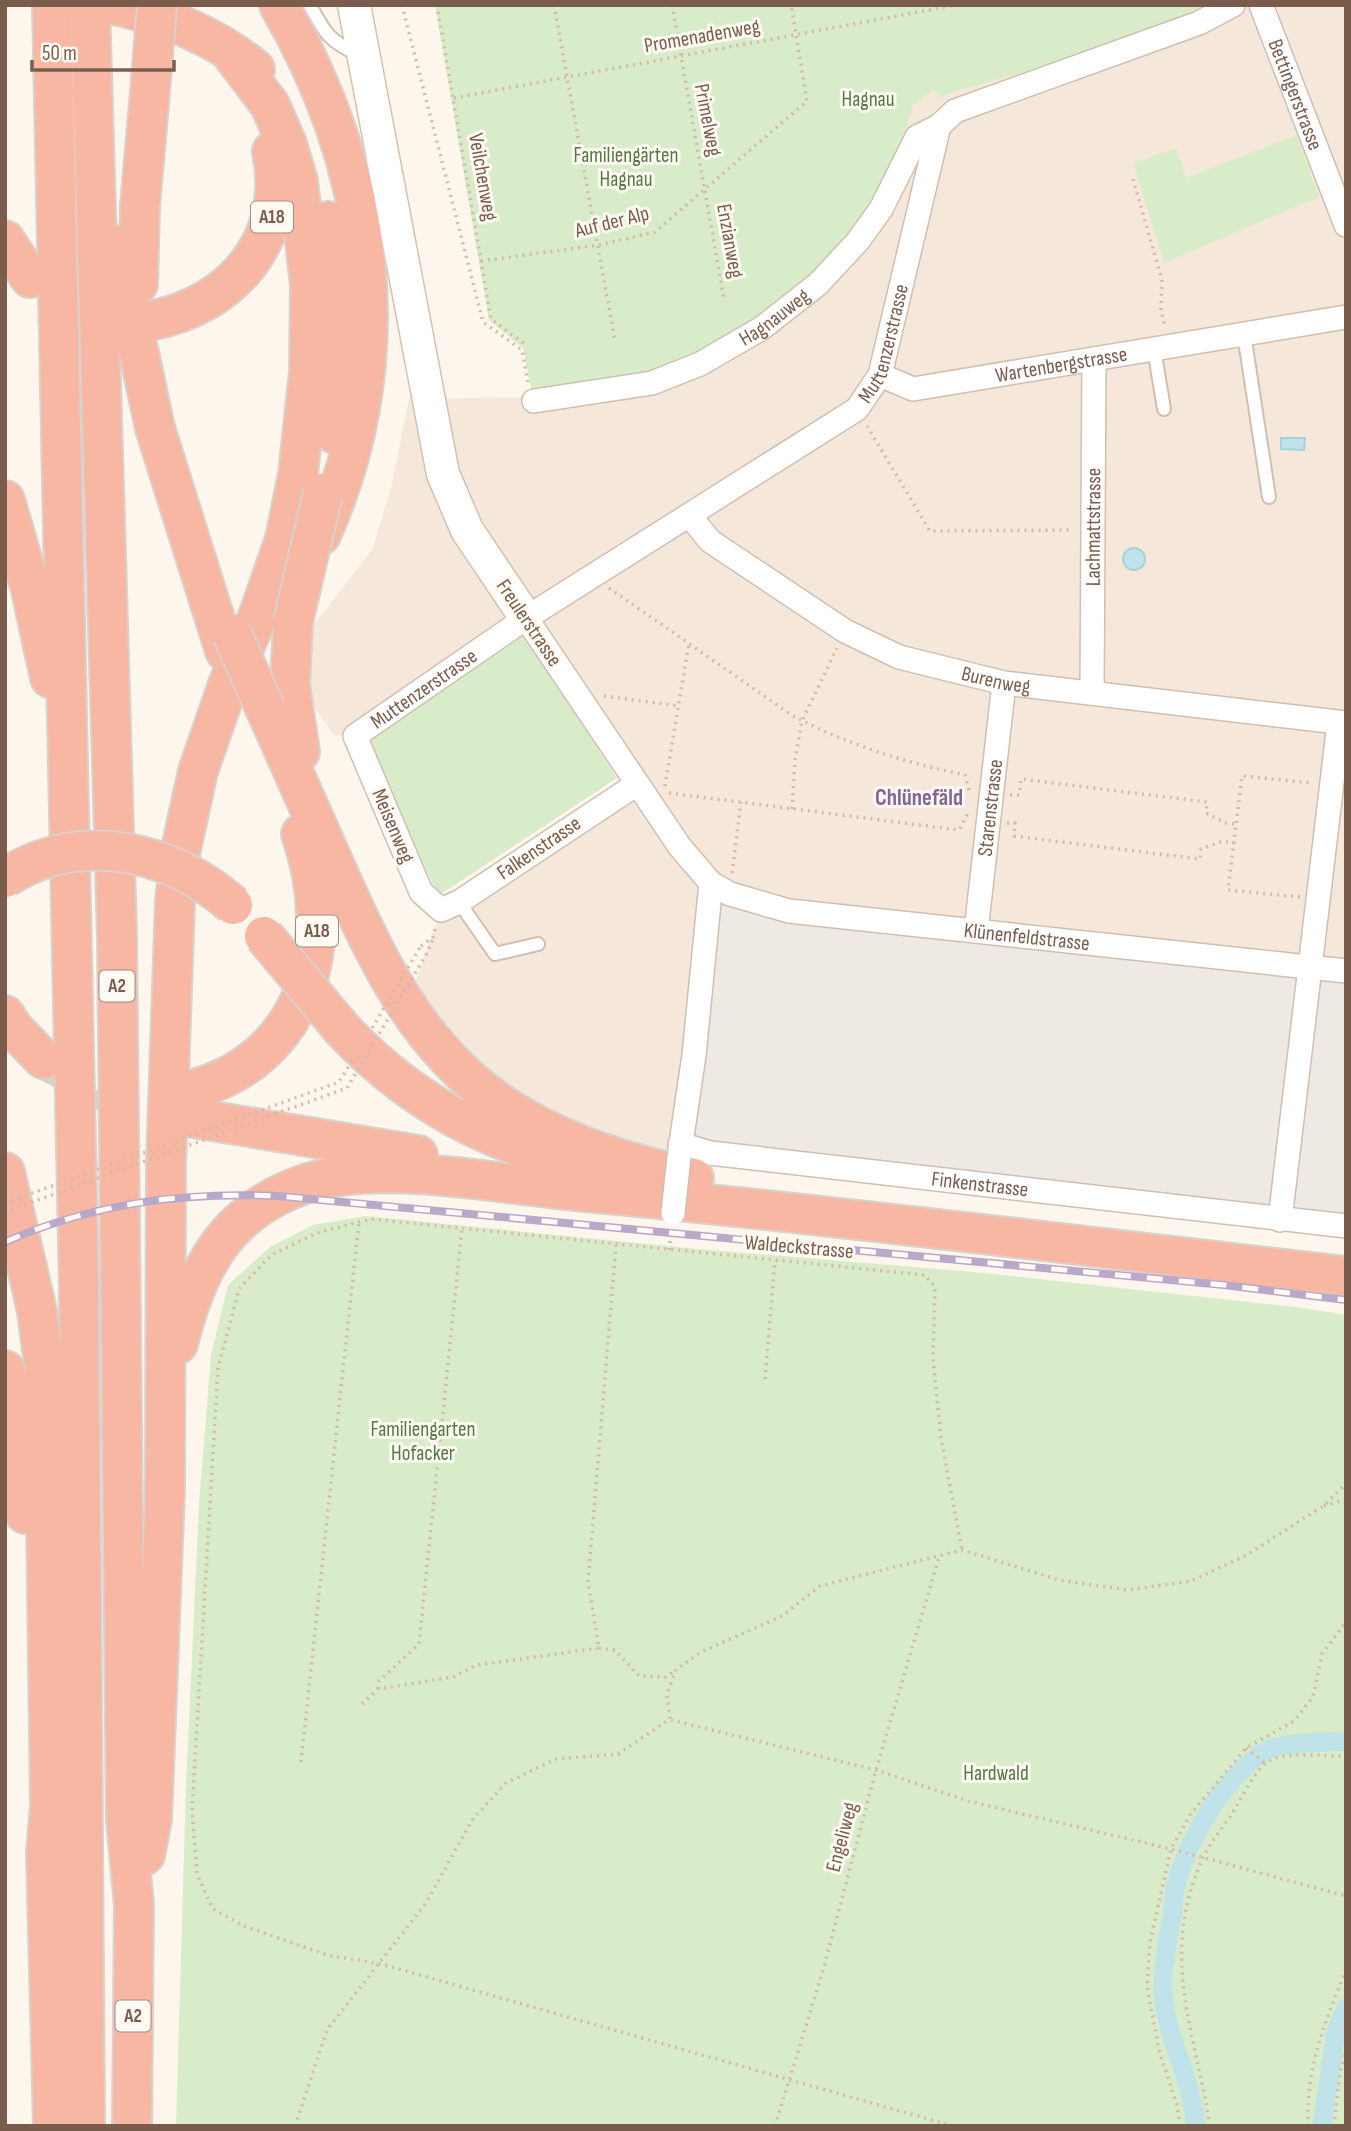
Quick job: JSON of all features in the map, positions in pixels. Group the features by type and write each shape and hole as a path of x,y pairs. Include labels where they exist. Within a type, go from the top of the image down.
{"highway":[{"name":"A2","path":"52,5 70,762 84,1563 85,2126"},
{"name":"A2","path":"90,5 117,935 126,1821 134,1905 132,2126"},
{"name":"A18","path":"115,5 179,22 203,34 233,56 268,130 276,180 269,226 255,255 222,292 193,309 149,321"},
{"path":"141,363 137,265 157,5"},
{"path":"208,743 311,556 336,502 355,437 366,368 366,267 356,193 328,103 299,39 279,5"},
{"path":"233,56 263,76 288,107 308,150 327,214 337,279 339,341 334,420 323,493 293,622 289,655 291,699 313,816"},
{"path":"134,1905 152,1819 167,1391 166,1177 176,901 186,822 208,743 229,682 268,592 285,539 298,474 309,372 310,285 298,181 288,144 270,105 233,56"},
{"path":"92,66 117,249 166,468 203,580 228,642 259,711 313,816 382,970 422,1030 464,1075 516,1113 584,1146 683,1179"},
{"path":"5,240 30,278"},
{"path":"5,500 31,590 70,762"},
{"name":"A18","path":"259,711 311,866 317,908 314,955 310,975 297,1008 268,1047 224,1079 182,1104 683,1179"},
{"path":"5,878 35,863 63,854 109,850 153,858 176,867 233,905 357,1038 376,1063 421,1098 490,1136 572,1163 1346,1276"},
{"path":"5,1015 20,1037 43,1059"},
{"path":"5,1172 37,1311 44,1365 50,1806 46,1852 53,2126"},
{"path":"167,1391 191,1297 227,1233 251,1211 309,1183 348,1175 683,1179 1346,1251"},
{"path":"5,1370 18,1447 36,1647 39,1809 46,1852"}],"street":[{"name":"Freulerstrasse","path":"354,5 446,484 467,530 637,784 680,847 720,888"},
{"path":"939,126 955,111 1199,23 1233,5"},
{"name":"Bettingerstrasse","path":"1261,5 1338,178 1346,225"},
{"name":"Hagnauweg","path":"532,393 652,383 700,363 762,328 818,284 858,241 881,209 917,137 939,126"},
{"name":"Muttenzerstrasse","path":"355,736 526,618 856,409 880,375 939,126"},
{"name":"Wartenbergstrasse","path":"880,375 913,389 1346,317"},
{"name":"Lachmattstrasse","path":"1092,693 1094,360"},
{"name":"Burenweg","path":"690,516 710,541 845,631 899,657 1004,683 1343,723"},
{"name":"Starenstrasse","path":"976,931 1004,683"},
{"path":"1280,1220 1332,785 1343,723"},
{"name":"Meisenweg","path":"355,736 421,892 450,906"},
{"name":"Falkenstrasse","path":"450,906 637,784"},
{"path":"683,1179 694,1055 720,888"},
{"name":"Klünenfeldstrasse","path":"720,888 789,911 1346,971"},
{"name":"Finkenstrasse","path":"683,1179 710,1153 1346,1226"}],"lane":[{"path":"310,5 325,33 337,45 363,57"},
{"path":"1244,334 1269,498"},
{"path":"1162,348 1164,409"},
{"path":"450,906 495,954 538,944"}],"path":[{"path":"402,5 483,322 522,349 532,393"},
{"name":"Veilchenweg","path":"437,5 491,319 526,345"},
{"path":"554,5 615,341"},
{"name":"Primelweg","path":"672,5 705,188"},
{"path":"791,5 796,36"},
{"path":"914,5 915,13"},
{"name":"Promenadenweg","path":"454,98 956,5"},
{"name":"Auf der Alp","path":"481,261 599,245 655,232 807,101 796,36"},
{"path":"1133,179 1162,280 1162,348"},
{"name":"Enzianweg","path":"705,188 724,299"},
{"path":"856,409 930,531 1093,530"},
{"path":"593,576 802,721 876,752 965,775 974,805 958,830 664,792 689,643"},
{"path":"792,809 795,760 802,721 845,631"},
{"path":"588,710 602,696 679,706"},
{"path":"1319,899 1228,890 1242,776 1332,785"},
{"path":"1010,795 1019,795 1021,779 1194,800 1207,802 1206,813 1226,823 1236,824"},
{"path":"720,888 741,802"},
{"path":"1006,822 1015,823 1014,836 1200,859 1201,849 1223,841 1234,843"},
{"path":"5,1212 347,1088 426,956 433,937"},
{"path":"5,1203 339,1082 357,1038 421,946"},
{"name":"Waldeckstrasse","path":"953,2126 380,1964 327,1955 244,1926 214,1909 197,1874 193,1854 192,1811 218,1368 236,1300 240,1289 271,1255 317,1233 370,1219 925,1275 935,1287 935,1373 941,1438 962,1550"},
{"path":"301,1762 359,1221"},
{"path":"379,1689 379,1681 419,1644 462,1228"},
{"path":"599,1648 588,1582 616,1245"},
{"path":"765,1379 775,1260"},
{"path":"362,1704 379,1689 453,1677 477,1665 599,1648 615,1650 639,1676 666,1677 701,1652 782,1616 820,1586 962,1550 1059,1580 1128,1590 1191,1581 1245,1556 1322,1507 1346,1484"},
{"path":"1322,1507 1346,1499"},
{"name":"Engeliweg","path":"775,2126 824,1966 876,1770 939,1557"},
{"path":"1180,2126 1177,2105 1159,2050 1147,1986 1152,1931 1171,1849 1190,1815 1246,1748 1294,1721 1313,1697 1322,1654 1346,1622"},
{"path":"670,1719 667,1693 676,1670"},
{"path":"295,2126 327,2031 426,1903 472,1819 506,1783 556,1759 618,1754 670,1719 876,1770 968,1801 1181,1851 1346,1896"},
{"path":"1246,1748 1265,1763"},
{"path":"1210,2126 1204,2083 1187,2026 1180,1943 1203,1859 1265,1763 1283,1756 1346,1756"},
{"path":"1308,2126 1307,2101 1313,2054 1346,1969"},
{"path":"1334,2126 1340,2072 1346,2051"}],"shaded area":[{"path":"993,5 1346,5 1346,971 679,1157 573,1124 461,1057 412,990 441,910 636,784 527,619 355,736 334,735 305,694 309,631 372,550 391,488 409,399 533,397"},
{"path":"711,883 730,894 1346,971 1346,1235 680,1144"}],"green space":[{"name":"Familiengärten Hagnau","path":"435,5 1203,5 1142,33 1079,56 950,93 942,98 934,90 912,106 892,172 842,247 798,289 736,335 660,371 533,397 523,348 489,320"},
{"path":"1297,135 1319,197 1164,263 1133,163 1176,148 1186,178"},
{"path":"525,635 617,778 438,896 367,740"},
{"name":"Hardwald","path":"365,1216 688,1248 974,1272 1296,1307 1346,1315 1346,2126 176,2126 186,1786 199,1504 211,1355 228,1285 270,1247 313,1225"}],"water":[{"path":"1281,438 1305,438 1304,450 1281,449"},
{"path":"1134,548 1142,551 1145,559 1142,567 1134,570 1126,567 1123,559 1126,551"}],"waterway":[{"path":"1196,2126 1190,2092 1169,2025 1163,1991 1164,1965 1175,1891 1183,1863 1200,1827 1221,1794 1247,1765 1262,1753 1290,1744 1346,1741"},
{"path":"1322,2126 1336,2031 1346,2008"}],"tunnel":[{"path":"47,1062 122,1101 182,1116"}],"railway":[{"path":"5,1242 72,1218 139,1203 207,1196 278,1196 1224,1285 1346,1300"}],"district":[{"name":"Chlünefäld","path":"919,798"}],"park label":[{"name":"Hagnau","path":"868,99"},
{"name":"Familiengarten Hofacker","path":"423,1441"}]}
